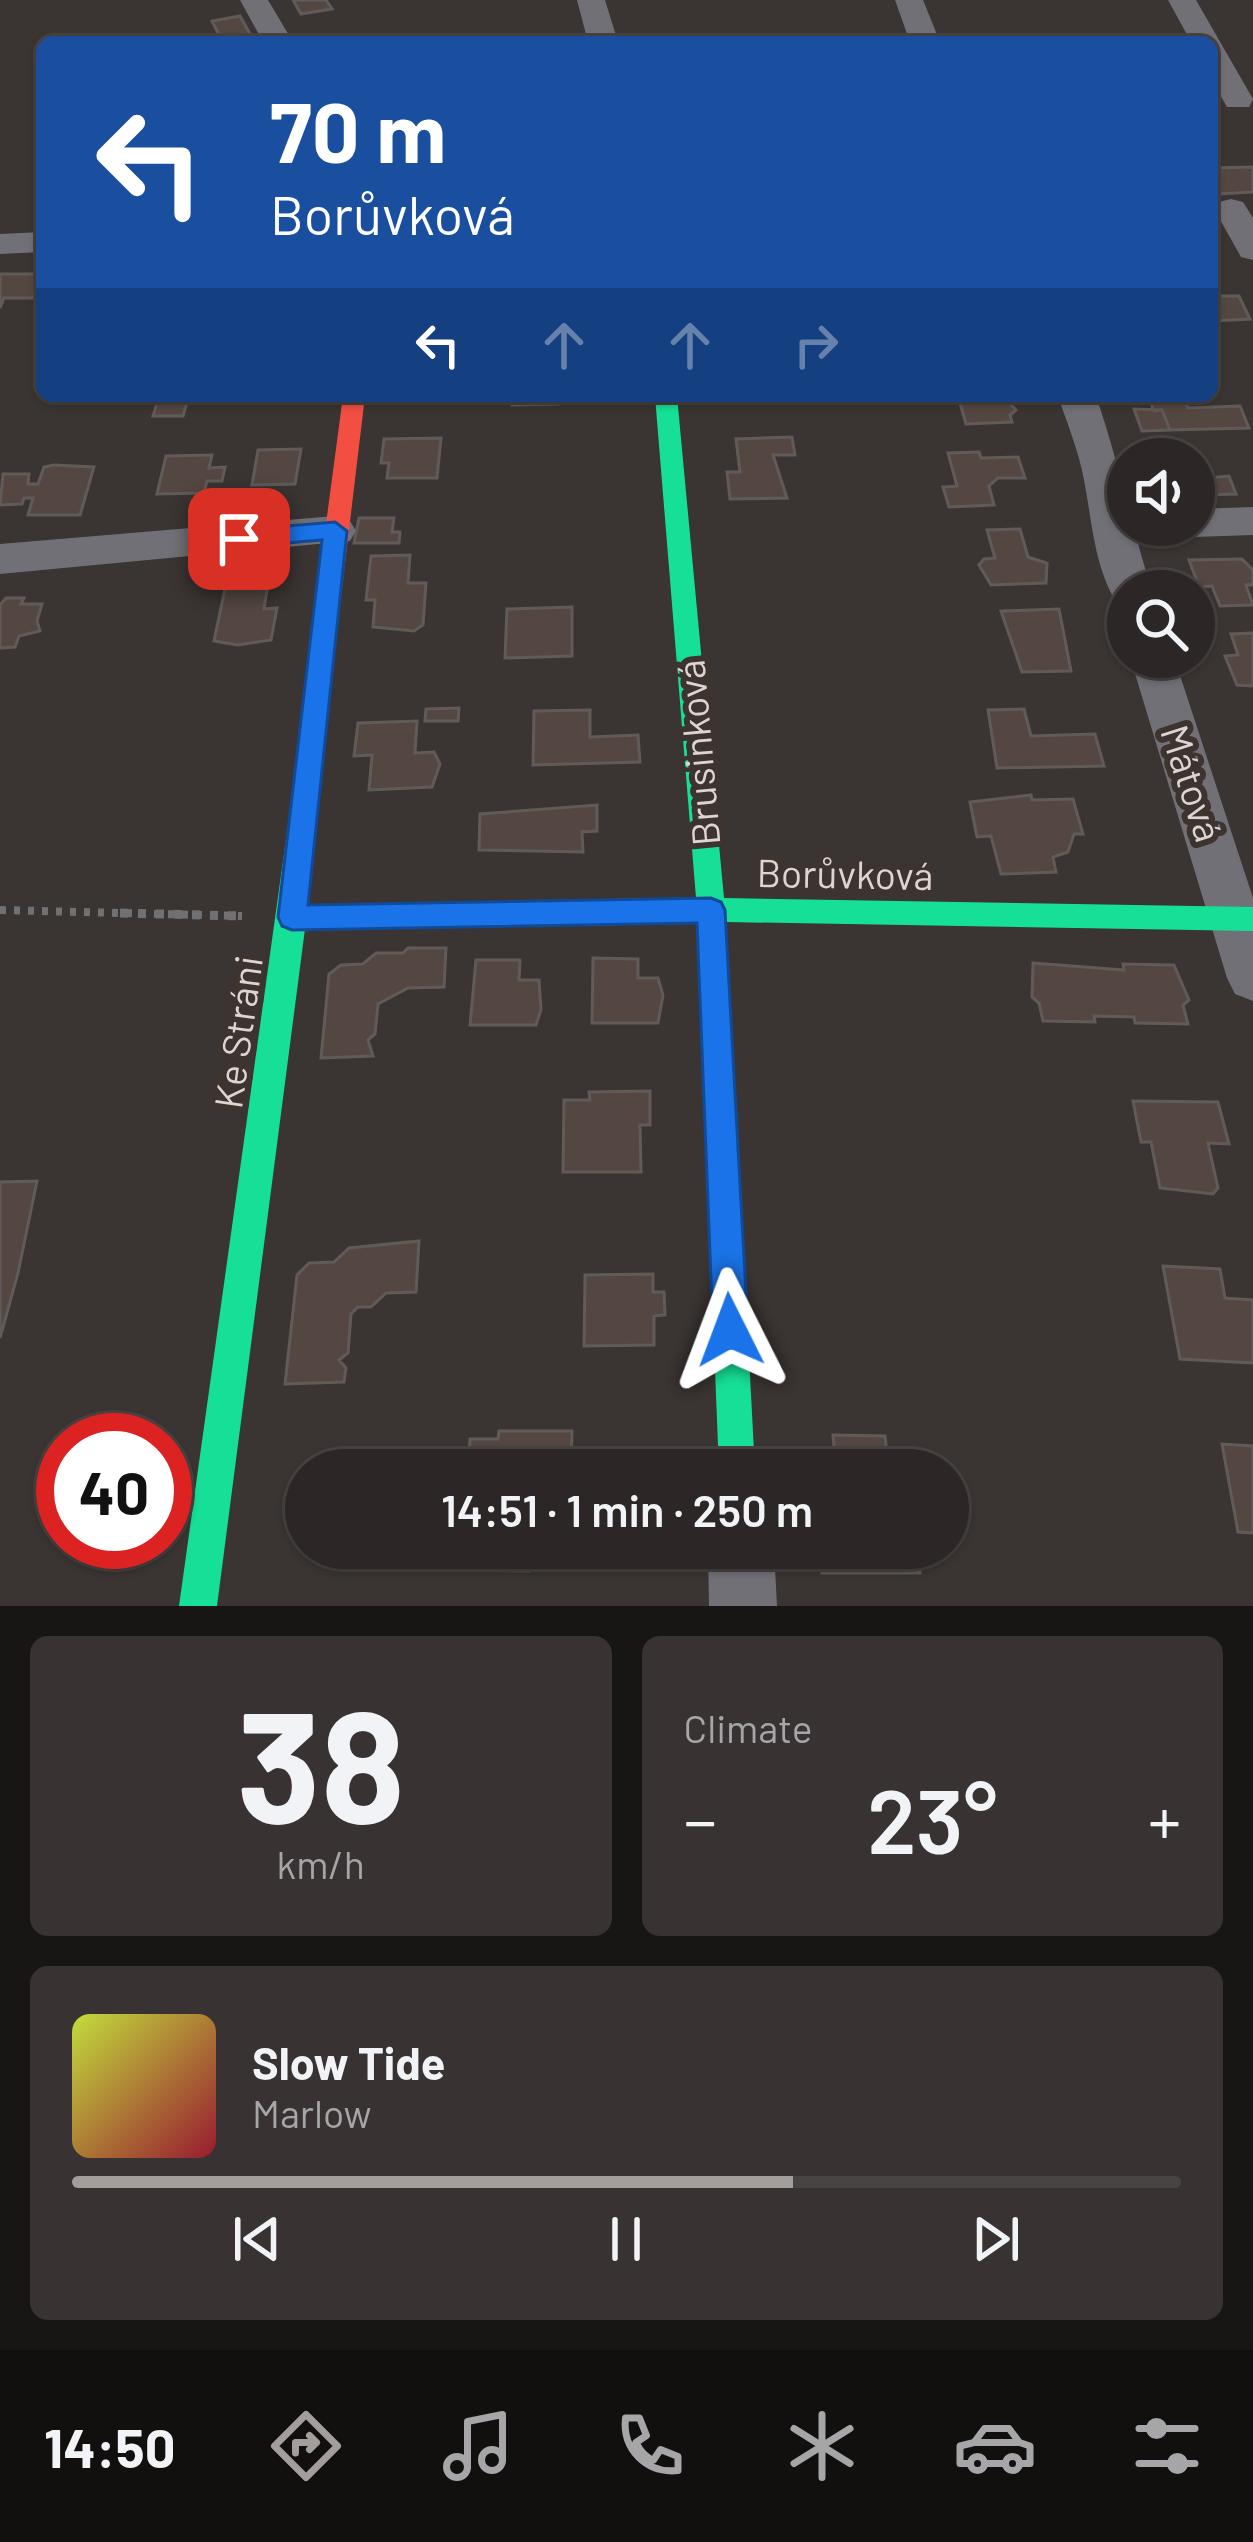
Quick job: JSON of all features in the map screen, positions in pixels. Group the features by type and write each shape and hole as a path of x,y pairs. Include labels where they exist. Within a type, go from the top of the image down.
{"street":[{"path":"254,0 275,36"},
{"path":"591,0 601,36"},
{"path":"909,0 923,36"},
{"path":"1183,0 1203,36"},
{"path":"1218,64 1238,100"},
{"path":"1218,255 1253,252 1231,209"},
{"path":"0,244 36,242"},
{"name":"Ke Stráni","path":"199,1606 292,917 353,402"},
{"name":"Brusinková","path":"666,402 711,910 736,1449"},
{"path":"1078,402 1107,486"},
{"path":"1215,522 1253,521"},
{"path":"0,559 335,531"},
{"name":"Mátová","path":"1159,678 1245,919 1253,978"},
{"name":"Borůvková","path":"292,917 711,910 1245,919"},
{"path":"741,1569 743,1606"}],"path":[{"path":"0,910 292,917"}],"building":[{"path":"293,0 326,0 332,9 301,14"},
{"path":"240,16 250,34 220,36 212,21"},
{"path":"1253,167 1253,192 1219,194 1218,168"},
{"path":"0,274 36,274 33,298 4,298 0,308"},
{"path":"1218,294 1239,296 1250,319 1218,321"},
{"path":"157,402 187,402 183,416 153,416"},
{"path":"512,402 558,402 558,404"},
{"path":"960,402 1009,402 1016,410 1010,415 1012,422 966,424"},
{"path":"1150,402 1186,402 1188,408 1240,406 1249,428 1170,430 1162,410 1154,411"},
{"path":"1134,409 1162,410 1170,430 1142,431"},
{"path":"792,437 795,455 773,455 787,498 730,499 727,472 740,472 736,439"},
{"path":"441,438 437,478 387,478 389,463 381,463 384,439"},
{"path":"301,449 295,484 252,485 258,450"},
{"path":"979,452 981,458 1018,457 1025,478 998,478 989,486 994,505 949,507 943,487 957,486 948,453"},
{"path":"212,455 209,468 225,467 222,481 207,481 204,493 157,494 166,456"},
{"path":"44,467 94,467 80,515 28,515 33,498 0,505 3,474 29,474 28,484 38,484"},
{"path":"1229,476 1236,494 1215,495 1215,477"},
{"path":"359,518 394,518 392,532 400,532 399,543 354,543"},
{"path":"1020,529 1028,557 1047,563 1046,583 991,585 979,565 995,558 987,530"},
{"path":"410,555 408,583 426,583 423,625 414,631 373,627 375,600 366,600 371,556"},
{"path":"1242,559 1253,570 1253,585 1246,585 1253,605 1220,606 1215,570 1193,570 1189,560"},
{"path":"226,584 268,584 264,609 277,608 271,640 238,645 214,641"},
{"path":"6,598 42,604 37,621 40,631 19,636 15,647 0,648 0,605"},
{"path":"572,607 572,656 505,658 507,609"},
{"path":"1059,609 1071,671 1022,672 1001,611"},
{"path":"1253,633 1253,686 1237,685 1225,656 1238,655 1231,634"},
{"path":"459,708 458,721 425,721 426,709"},
{"path":"1024,709 1031,736 1095,734 1104,766 997,768 988,710"},
{"path":"590,710 590,737 638,735 640,762 533,765 534,711"},
{"path":"417,721 415,753 434,752 440,764 432,787 369,790 372,755 354,756 358,723"},
{"path":"1031,795 1032,800 1073,799 1083,834 1074,834 1068,852 1053,857 1056,872 1001,874 991,836 977,837 970,802"},
{"path":"597,805 597,831 582,832 583,852 479,850 480,814"},
{"path":"408,948 446,948 444,987 408,988 378,1004 375,1034 368,1040 373,1056 321,1058 329,974 341,965 363,964 376,953 403,953"},
{"path":"593,958 638,959 638,978 658,978 663,995 658,1023 592,1023"},
{"path":"476,960 520,960 519,980 539,980 541,1010 536,1025 470,1025"},
{"path":"1033,963 1124,970 1123,964 1174,965 1189,1000 1183,1005 1188,1024 1094,1016 1095,1022 1043,1021 1039,1003 1032,997"},
{"path":"650,1091 650,1125 640,1125 641,1172 563,1172 564,1100 590,1100 589,1092"},
{"path":"1133,1101 1218,1102 1229,1144 1208,1143 1218,1188 1213,1194 1160,1188 1151,1142 1141,1142"},
{"path":"37,1181 18,1273 0,1338 0,1182"},
{"path":"419,1241 416,1292 386,1293 371,1307 358,1307 351,1314 348,1353 339,1360 346,1368 344,1382 285,1384 297,1275 309,1263 334,1262 349,1248"},
{"path":"1163,1266 1220,1269 1225,1298 1253,1300 1253,1363 1180,1359"},
{"path":"653,1274 653,1292 664,1292 665,1315 654,1316 654,1345 584,1346 585,1275"},
{"path":"499,1431 572,1431 572,1449 469,1449 470,1439 498,1439"},
{"path":"833,1435 885,1436 887,1449 834,1449"},
{"path":"1222,1444 1253,1446 1253,1533 1238,1532"},
{"path":"462,1569 529,1569 529,1571"},
{"path":"822,1569 920,1569 920,1573 822,1573"}],"traffic: fast":[{"path":"667,402 711,910 736,1449"},
{"path":"198,1606 292,917 317,689"},
{"path":"292,917 711,910 1253,919"}],"traffic: jam":[{"path":"317,689 353,402"}],"route":[{"path":"239,539 335,531 292,917 711,910 730,1330"}]}
